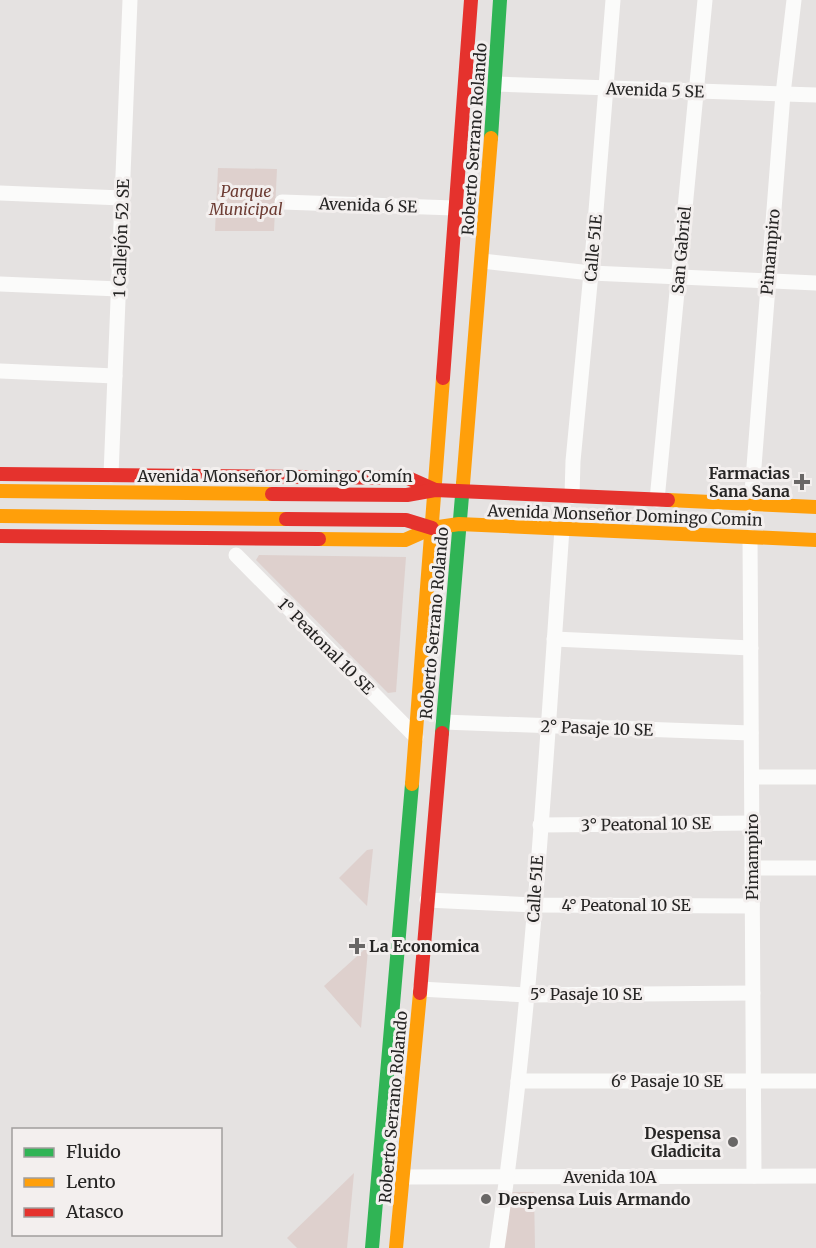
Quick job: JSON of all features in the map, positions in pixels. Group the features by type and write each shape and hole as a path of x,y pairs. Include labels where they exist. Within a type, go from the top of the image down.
{"main road":[{"name":"Roberto Serrano Rolando","path":"372,1248 417,737 471,0"},
{"name":"Roberto Serrano Rolando","path":"396,1248 482,261 500,0"},
{"name":"Avenida Monseñor Domingo Comín","path":"6,474 408,478 435,490"},
{"path":"6,474 6,491"},
{"name":"Avenida Monseñor Domingo Comín","path":"6,491 407,495 435,490"},
{"name":"Avenida Monseñor Domingo Comin","path":"435,490 816,507"},
{"path":"0,516 406,520 432,528"},
{"path":"76,517 76,537"},
{"name":"Avenida Monseñor Domingo Comin","path":"432,528 459,524 816,540"},
{"path":"0,536 405,540 432,528"}],"street":[{"name":"1 Callejón 52 SE","path":"111,475 130,0"},
{"name":"Calle 51E","path":"572,496 573,461 613,0"},
{"name":"San Gabriel","path":"657,500 705,0"},
{"name":"Pimampiro","path":"751,505 783,94 794,0"},
{"name":"Avenida 5 SE","path":"494,84 816,95"},
{"path":"0,193 123,198"},
{"name":"Avenida 6 SE","path":"282,202 454,208"},
{"path":"482,261 591,273 816,283"},
{"path":"0,284 119,289"},
{"path":"0,371 115,376"},
{"name":"Calle 51E","path":"497,1248 527,995 562,529"},
{"name":"Pimampiro","path":"750,537 754,1176"},
{"name":"1° Peatonal 10 SE","path":"236,555 417,737"},
{"path":"554,639 751,648"},
{"name":"2° Pasaje 10 SE","path":"443,722 751,733"},
{"path":"752,777 816,777"},
{"name":"3° Peatonal 10 SE","path":"540,825 752,823"},
{"path":"752,868 816,868"},
{"name":"4° Peatonal 10 SE","path":"427,900 534,905 752,906"},
{"name":"5° Pasaje 10 SE","path":"420,989 527,995 753,993"},
{"name":"6° Pasaje 10 SE","path":"518,1081 816,1081"},
{"name":"Avenida 10A","path":"403,1177 816,1176"}],"green space":[{"name":"Parque Municipal","path":"218,168 277,169 274,231 215,231"},
{"path":"259,555 406,557 396,692 388,693 256,560"},
{"path":"373,849 367,906 339,878 367,850"},
{"path":"365,949 368,950 361,1028 324,986"},
{"path":"354,1173 347,1248 297,1248 287,1238"},
{"path":"512,1192 534,1192 535,1248 504,1248"}],"traffic: fast":[{"path":"491,138 500,0"},
{"path":"442,733 463,484"},
{"path":"372,1248 412,784"}],"traffic: slow":[{"path":"463,484 491,138"},
{"path":"412,784 443,378"},
{"path":"0,491 272,494"},
{"path":"668,500 816,507"},
{"path":"0,516 286,519"},
{"path":"319,539 405,540 432,528 459,524 816,540"},
{"path":"396,1248 420,993"}],"traffic: jam":[{"path":"443,378 471,0"},
{"path":"0,474 408,478 435,490"},
{"path":"272,494 407,495 435,490 668,500"},
{"path":"286,519 406,520 432,528"},
{"path":"0,536 319,539"},
{"path":"420,993 442,733"}],"place":[{"name":"Farmacias Sana Sana","path":"802,482"},
{"name":"La Economica","path":"357,946"},
{"name":"Despensa Gladicita","path":"733,1142"},
{"name":"Despensa Luis Armando","path":"486,1199"}]}
